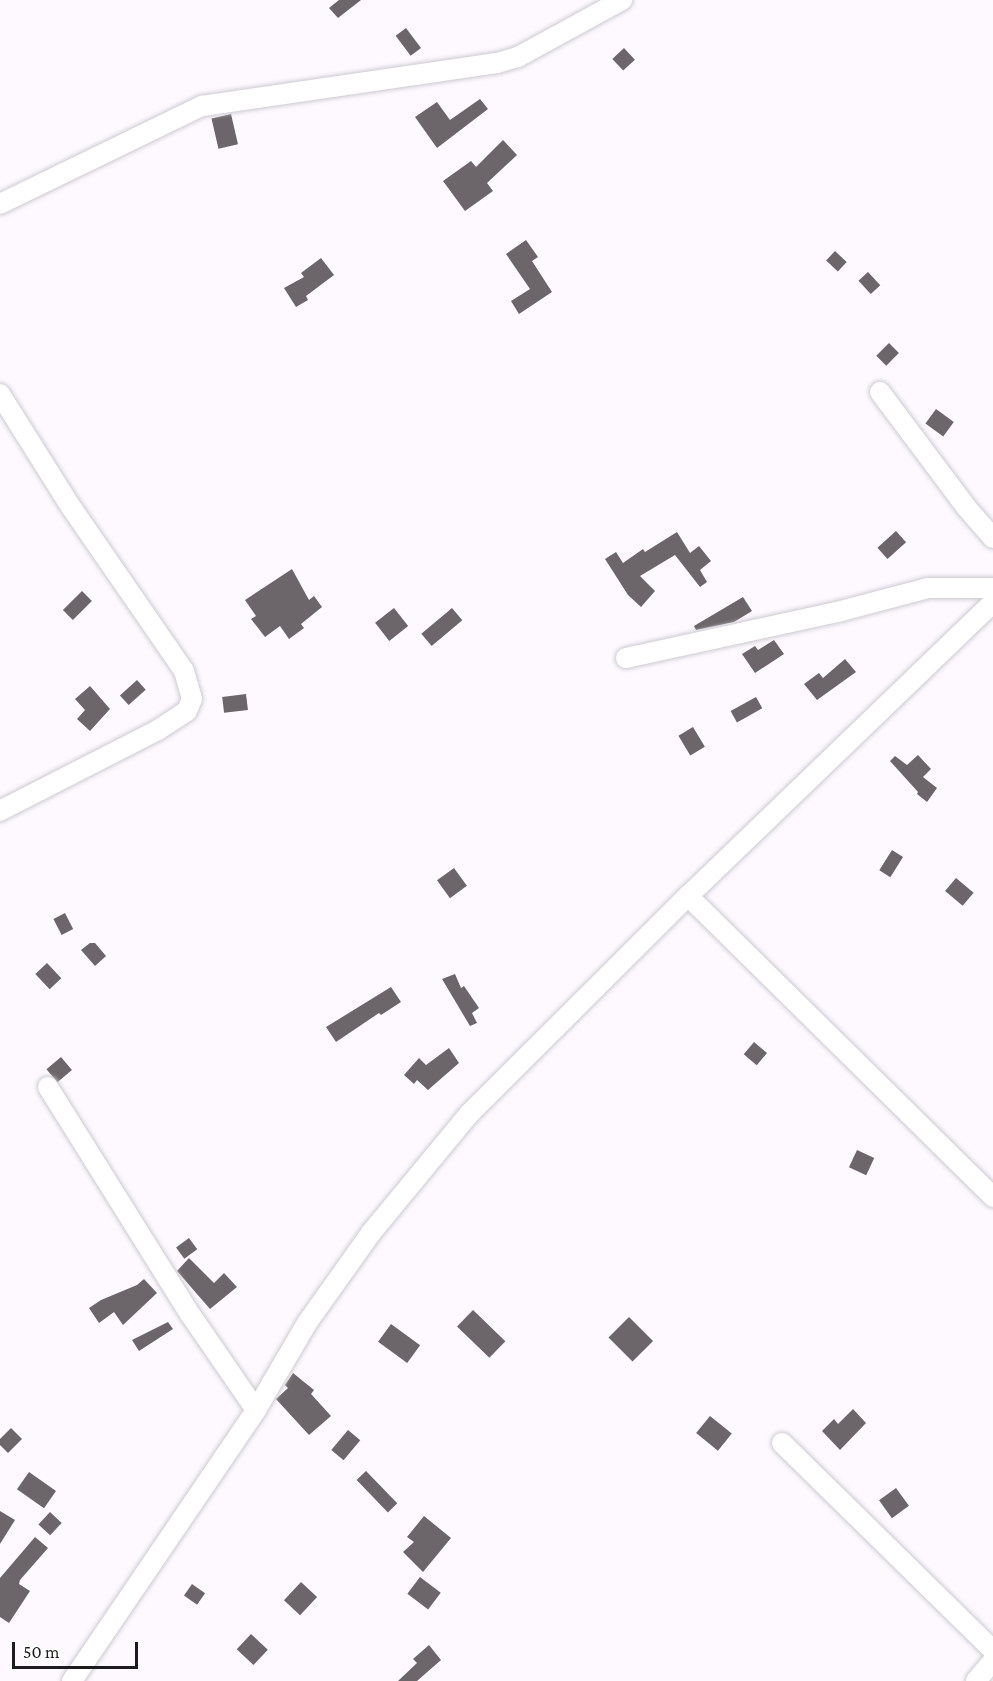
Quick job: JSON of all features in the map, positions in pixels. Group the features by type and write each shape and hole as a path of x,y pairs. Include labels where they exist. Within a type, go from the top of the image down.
{"street":[{"path":"0,204 202,106 508,60 518,57 622,0"},
{"path":"880,392 966,507 993,538"},
{"path":"0,394 71,507 184,671 192,699 187,711 158,730 0,811"},
{"path":"626,658 841,611 928,588 993,588"},
{"path":"72,1681 256,1410 307,1323 371,1233 469,1114 688,896 993,603"},
{"path":"688,896 993,1197"},
{"path":"48,1087 190,1314 256,1410"},
{"path":"782,1443 993,1650"},
{"path":"976,1681 993,1661"}],"building":[{"path":"339,0 361,0 338,18 329,8"},
{"path":"406,28 421,48 411,56 396,36"},
{"path":"624,48 635,60 623,71 612,59"},
{"path":"480,99 488,109 437,148 415,117 437,102 450,120"},
{"path":"231,114 238,144 218,149 212,118"},
{"path":"503,140 517,155 487,183 493,191 465,211 443,181 471,161 476,167"},
{"path":"526,240 538,257 532,261 552,292 519,314 511,301 530,289 506,254"},
{"path":"835,251 847,262 838,271 826,261"},
{"path":"321,258 334,275 306,296 308,300 296,307 284,288 304,277 301,273"},
{"path":"868,272 880,285 871,294 858,281"},
{"path":"889,343 899,353 886,366 876,356"},
{"path":"936,409 954,422 943,436 925,424"},
{"path":"896,531 906,542 887,559 877,548"},
{"path":"677,532 690,553 699,546 711,561 700,570 707,582 700,587 675,555 640,576 655,591 641,607 628,595 605,559 616,552 623,563 643,549 645,552"},
{"path":"292,569 309,600 314,596 322,607 301,624 304,628 289,639 280,626 265,637 251,619 256,616 245,600"},
{"path":"82,591 92,601 73,620 63,610"},
{"path":"743,597 752,611 734,622 696,630 694,626"},
{"path":"394,608 408,626 389,641 375,623"},
{"path":"452,608 462,620 432,646 421,634"},
{"path":"774,640 784,654 755,673 742,654 755,646 758,650"},
{"path":"845,659 856,672 817,700 804,684 819,673 823,678"},
{"path":"137,680 146,690 129,705 120,695"},
{"path":"90,686 110,709 90,731 77,719 85,710 75,699"},
{"path":"246,694 248,710 224,713 222,697"},
{"path":"756,697 762,708 737,722 731,711"},
{"path":"693,727 705,747 690,755 678,736"},
{"path":"918,755 931,769 923,777 937,788 927,802 917,794 918,792 890,761 895,756 907,765"},
{"path":"892,850 903,857 890,877 879,870"},
{"path":"454,868 467,886 450,898 437,880"},
{"path":"956,878 974,893 963,906 945,891"},
{"path":"65,913 73,929 62,935 53,919"},
{"path":"90,943 95,943 106,956 95,966 81,950"},
{"path":"47,963 61,978 50,989 35,974"},
{"path":"455,974 461,988 464,986 479,1008 472,1013 477,1023 470,1026 442,979"},
{"path":"391,987 401,1002 381,1015 379,1013 336,1042 326,1027"},
{"path":"754,1042 767,1053 757,1065 744,1054"},
{"path":"449,1048 459,1063 428,1090 417,1080 414,1084 404,1075 419,1058 426,1065"},
{"path":"61,1057 72,1070 57,1082 46,1069"},
{"path":"857,1150 874,1158 866,1175 849,1167"},
{"path":"189,1238 197,1249 184,1259 176,1247"},
{"path":"189,1258 214,1283 224,1273 237,1287 210,1309 177,1271"},
{"path":"144,1279 157,1293 123,1325 114,1312 99,1323 89,1308 101,1300 137,1285"},
{"path":"473,1310 505,1341 489,1358 457,1327"},
{"path":"629,1317 653,1341 633,1362 608,1338"},
{"path":"168,1322 173,1329 139,1351 132,1340"},
{"path":"391,1324 420,1345 407,1363 378,1342"},
{"path":"293,1373 314,1390 311,1394 331,1416 309,1435 276,1399 288,1388 285,1385"},
{"path":"853,1409 866,1423 840,1450 822,1431 834,1419 838,1424"},
{"path":"710,1416 732,1434 718,1451 696,1433"},
{"path":"11,1428 22,1439 8,1453 0,1445 0,1439"},
{"path":"348,1430 360,1440 344,1460 331,1450"},
{"path":"366,1471 397,1503 388,1512 357,1480"},
{"path":"29,1472 56,1491 44,1508 17,1489"},
{"path":"896,1488 909,1506 892,1518 879,1500"},
{"path":"0,1511 15,1520 0,1544"},
{"path":"50,1512 62,1523 50,1535 38,1524"},
{"path":"424,1516 451,1538 423,1572 403,1552 414,1542 407,1537"},
{"path":"35,1537 48,1548 20,1580 19,1584 30,1591 9,1623 0,1617 0,1578"},
{"path":"420,1577 441,1593 428,1609 407,1594"},
{"path":"301,1582 317,1597 300,1615 284,1600"},
{"path":"192,1584 205,1593 197,1605 184,1595"},
{"path":"251,1634 268,1650 253,1665 237,1649"},
{"path":"429,1645 441,1660 417,1681 398,1681 417,1663 413,1659"}]}
